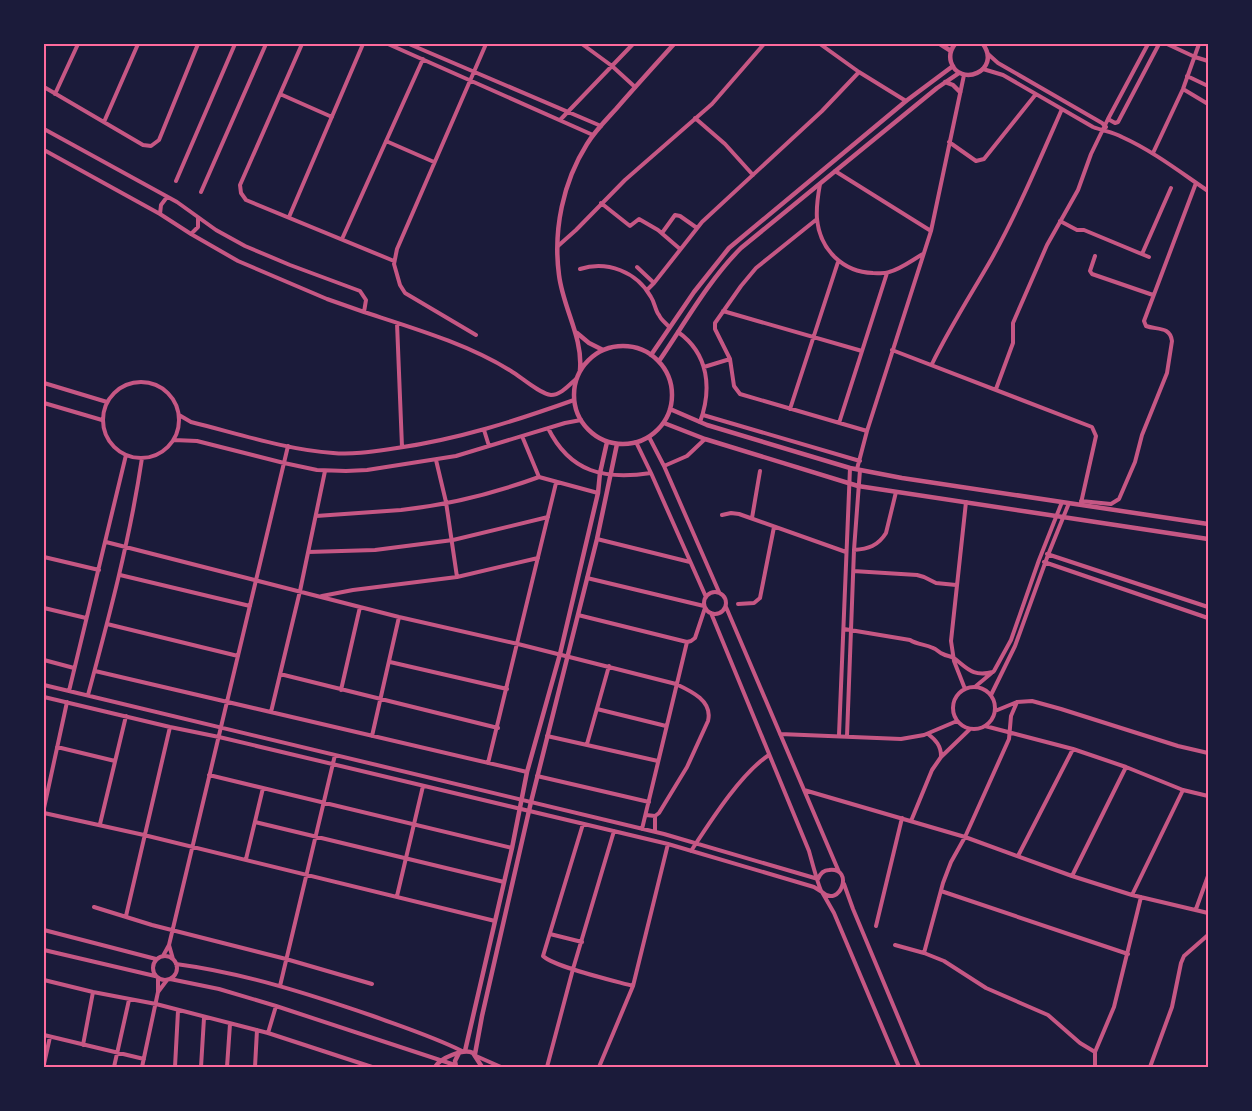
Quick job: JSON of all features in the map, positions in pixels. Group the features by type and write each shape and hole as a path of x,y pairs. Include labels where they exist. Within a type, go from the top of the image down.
{"street":[{"path":"56,94 78,44"},
{"path":"104,122 138,44"},
{"path":"44,87 143,145 149,146 156,144 159,140 198,44"},
{"path":"176,181 235,44"},
{"path":"201,192 266,44"},
{"path":"302,44 239,188 240,193 246,200 394,261"},
{"path":"289,217 363,44"},
{"path":"388,44 593,135"},
{"path":"409,44 601,126"},
{"path":"476,335 405,293 398,280 394,261 396,249 486,44"},
{"path":"582,44 612,66 635,87"},
{"path":"560,120 633,44"},
{"path":"580,370 580,351 577,333 561,288 558,246 562,209 568,184 581,154 593,135 674,44"},
{"path":"558,246 601,203 712,104 764,44"},
{"path":"820,44 906,101"},
{"path":"940,44 951,51"},
{"path":"955,44 951,51 951,61 953,66 962,74"},
{"path":"983,44 988,54 998,63 1105,125 1109,131"},
{"path":"996,389 1013,343 1012,323 1060,221 1078,190 1090,154 1148,44"},
{"path":"1108,119 1118,123 1159,44"},
{"path":"1167,44 1208,61"},
{"path":"1153,153 1183,88 1199,44"},
{"path":"659,362 704,292 734,256 945,82 962,74 974,75 983,69 987,62 988,54"},
{"path":"342,239 423,60"},
{"path":"651,355 669,327 728,248 906,101 953,66"},
{"path":"983,69 996,72 1093,127 1109,131 1153,153 1208,191"},
{"path":"646,290 654,283 697,228 834,99 860,72"},
{"path":"847,736 853,571 860,460 892,350 931,231 960,92 962,74"},
{"path":"1188,76 1208,86"},
{"path":"945,82 953,85 960,92"},
{"path":"1183,88 1208,104"},
{"path":"280,94 332,117"},
{"path":"950,142 976,161 984,159 1036,94"},
{"path":"932,364 992,256 1034,172 1062,109"},
{"path":"695,118 725,144 753,175"},
{"path":"44,129 167,197 216,230 245,246 360,291 365,297 364,312"},
{"path":"386,141 434,162"},
{"path":"44,150 160,214 238,261 282,281 452,343 494,362 546,394 558,394 576,379"},
{"path":"835,171 931,231"},
{"path":"670,409 700,422 850,468 902,478 1069,503 1111,504 1119,498 1135,462 1142,435 1167,373 1171,336 1167,330 1146,326 1144,321 1196,183"},
{"path":"820,184 817,219 822,237 838,262 852,269 887,273 898,269 923,254"},
{"path":"1142,254 1171,188"},
{"path":"160,214 161,204 167,197"},
{"path":"601,203 630,226 639,219 662,233 680,249"},
{"path":"662,233 675,215 680,216 697,228"},
{"path":"191,234 198,227 198,217"},
{"path":"817,219 756,268 714,325 730,359 734,386 737,392 867,432"},
{"path":"1060,221 1077,230 1084,230 1149,257"},
{"path":"1095,256 1090,270 1092,274 1153,294"},
{"path":"790,409 838,262"},
{"path":"580,269 591,266 616,268 628,273 646,290 659,316 669,327"},
{"path":"637,267 654,283"},
{"path":"839,423 887,273"},
{"path":"723,311 862,351"},
{"path":"397,323 402,447"},
{"path":"678,332 693,344 704,367 707,396 700,422"},
{"path":"577,333 589,343 603,350"},
{"path":"627,346 651,355 665,370 670,384 672,399 664,423 649,437 636,442 617,444 608,442 590,431 581,420 574,400 576,379 580,370 590,358 611,347 627,346"},
{"path":"892,350 1092,427 1096,436 1081,503"},
{"path":"704,367 730,359"},
{"path":"139,382 152,383 164,389 173,398 179,415 174,440 160,453 142,458 126,456 117,450 109,441 104,431 102,420 107,402 115,391 126,384 139,382"},
{"path":"44,383 107,402"},
{"path":"179,415 191,422 288,446 319,452 348,454 448,440 574,400"},
{"path":"44,403 102,420"},
{"path":"703,414 860,460"},
{"path":"174,440 197,441 284,463 325,471 367,470 436,460 570,421 581,420"},
{"path":"664,423 705,439 858,486 1208,539"},
{"path":"548,428 554,442 580,465 609,476 651,473"},
{"path":"484,430 489,446"},
{"path":"522,436 539,477"},
{"path":"649,437 664,466 719,592 726,598 726,607 844,881 853,909 919,1067"},
{"path":"664,466 687,456 705,439"},
{"path":"44,950 169,980 219,989 456,1066 456,1058 462,1051 495,921 527,772 560,654 598,493 600,473 608,442"},
{"path":"578,615 686,642 694,638 705,607 706,597 636,442"},
{"path":"476,1067 482,1016 537,776 597,539 617,444"},
{"path":"44,930 156,959 163,956 169,945 288,446"},
{"path":"69,691 126,456"},
{"path":"88,696 120,575 142,458"},
{"path":"436,460 453,540 457,577"},
{"path":"839,735 850,468"},
{"path":"271,712 300,591 325,471"},
{"path":"752,518 760,471"},
{"path":"316,516 402,510 507,489 539,477 598,493"},
{"path":"488,763 556,483"},
{"path":"854,550 873,546 883,538 886,533 896,492"},
{"path":"965,688 953,657 951,635 966,502"},
{"path":"976,686 994,671 1011,640 1062,502"},
{"path":"991,695 1015,646 1045,562 1069,503"},
{"path":"1081,503 1208,524"},
{"path":"722,515 735,513 752,518 846,552"},
{"path":"308,552 375,550 453,540 548,517"},
{"path":"738,604 754,603 760,598 774,527"},
{"path":"597,539 690,562"},
{"path":"106,542 399,617 560,654 676,684 704,702 710,714 686,767 655,816 656,832"},
{"path":"1042,553 1208,608"},
{"path":"44,557 99,570"},
{"path":"321,596 353,590 457,577 538,558"},
{"path":"1039,560 1208,618"},
{"path":"853,571 917,575 936,583 956,585"},
{"path":"120,575 250,606"},
{"path":"587,578 705,607 711,614 808,851 818,879 819,888 834,913 899,1067"},
{"path":"706,597 714,592 719,592"},
{"path":"341,690 360,607"},
{"path":"711,614 720,614 726,607"},
{"path":"44,608 86,618"},
{"path":"372,736 399,617"},
{"path":"107,624 238,656"},
{"path":"844,629 910,640 916,644 932,647 942,654 953,657 972,672 994,671"},
{"path":"642,829 686,642"},
{"path":"44,660 74,668"},
{"path":"390,662 507,690"},
{"path":"587,744 609,666"},
{"path":"95,671 527,772"},
{"path":"280,674 498,728"},
{"path":"44,685 656,832 818,879"},
{"path":"976,686 991,695 995,711 992,720 985,726 978,729 970,729 957,721 953,707 954,699 958,693 965,688 976,686"},
{"path":"44,697 668,844 814,887 829,895 837,894 842,888 844,881"},
{"path":"995,711 1017,702 1032,701 1178,746 1208,753"},
{"path":"44,808 67,702"},
{"path":"924,952 951,862 965,838 1009,739 1011,716 1017,702"},
{"path":"597,709 666,726"},
{"path":"100,824 126,716"},
{"path":"780,734 901,739 928,734 957,721"},
{"path":"985,726 1073,749 1126,767 1183,790 1208,796"},
{"path":"126,916 170,727"},
{"path":"911,821 932,770 941,758 970,729"},
{"path":"928,734 936,740 941,751 941,758"},
{"path":"547,736 658,761"},
{"path":"58,747 115,761"},
{"path":"1018,856 1073,749"},
{"path":"280,986 335,755"},
{"path":"691,851 746,775 757,762 769,755"},
{"path":"1072,876 1126,767"},
{"path":"209,775 512,848"},
{"path":"537,776 649,802"},
{"path":"397,896 423,786"},
{"path":"246,859 262,788"},
{"path":"804,790 965,838 1132,895 1208,913"},
{"path":"1132,895 1183,790"},
{"path":"44,812 100,824 192,848 246,859 495,921"},
{"path":"646,815 655,816"},
{"path":"876,926 902,818"},
{"path":"255,822 504,882"},
{"path":"583,824 543,956 548,960 573,969 633,986"},
{"path":"547,1067 573,969 614,831"},
{"path":"600,1067 633,986 668,844"},
{"path":"818,879 827,870 835,870 840,874"},
{"path":"1196,909 1208,876"},
{"path":"941,891 1128,954"},
{"path":"1095,1067 1095,1052 1114,1007 1140,897"},
{"path":"94,907 372,984"},
{"path":"550,934 582,942"},
{"path":"1150,1067 1172,1007 1180,962 1184,956 1208,935"},
{"path":"158,992 176,973 176,964 169,945"},
{"path":"895,945 924,952 944,961 986,988 1048,1015 1080,1043 1095,1052"},
{"path":"163,956 173,959"},
{"path":"142,1067 158,992 157,977 152,967 156,959"},
{"path":"176,964 207,968 280,986 397,1025 462,1051 470,1052 476,1057 501,1067"},
{"path":"44,980 129,1000 156,1004 204,1018 257,1030 372,1067"},
{"path":"83,1045 93,992"},
{"path":"114,1067 129,1000"},
{"path":"268,1033 276,1006"},
{"path":"174,1067 178,1010"},
{"path":"201,1067 204,1018"},
{"path":"227,1067 230,1024"},
{"path":"256,1066 257,1030"},
{"path":"44,1035 144,1060"},
{"path":"44,1064 50,1037"},
{"path":"434,1067 441,1060 462,1051"},
{"path":"476,1057 482,1067"}]}
